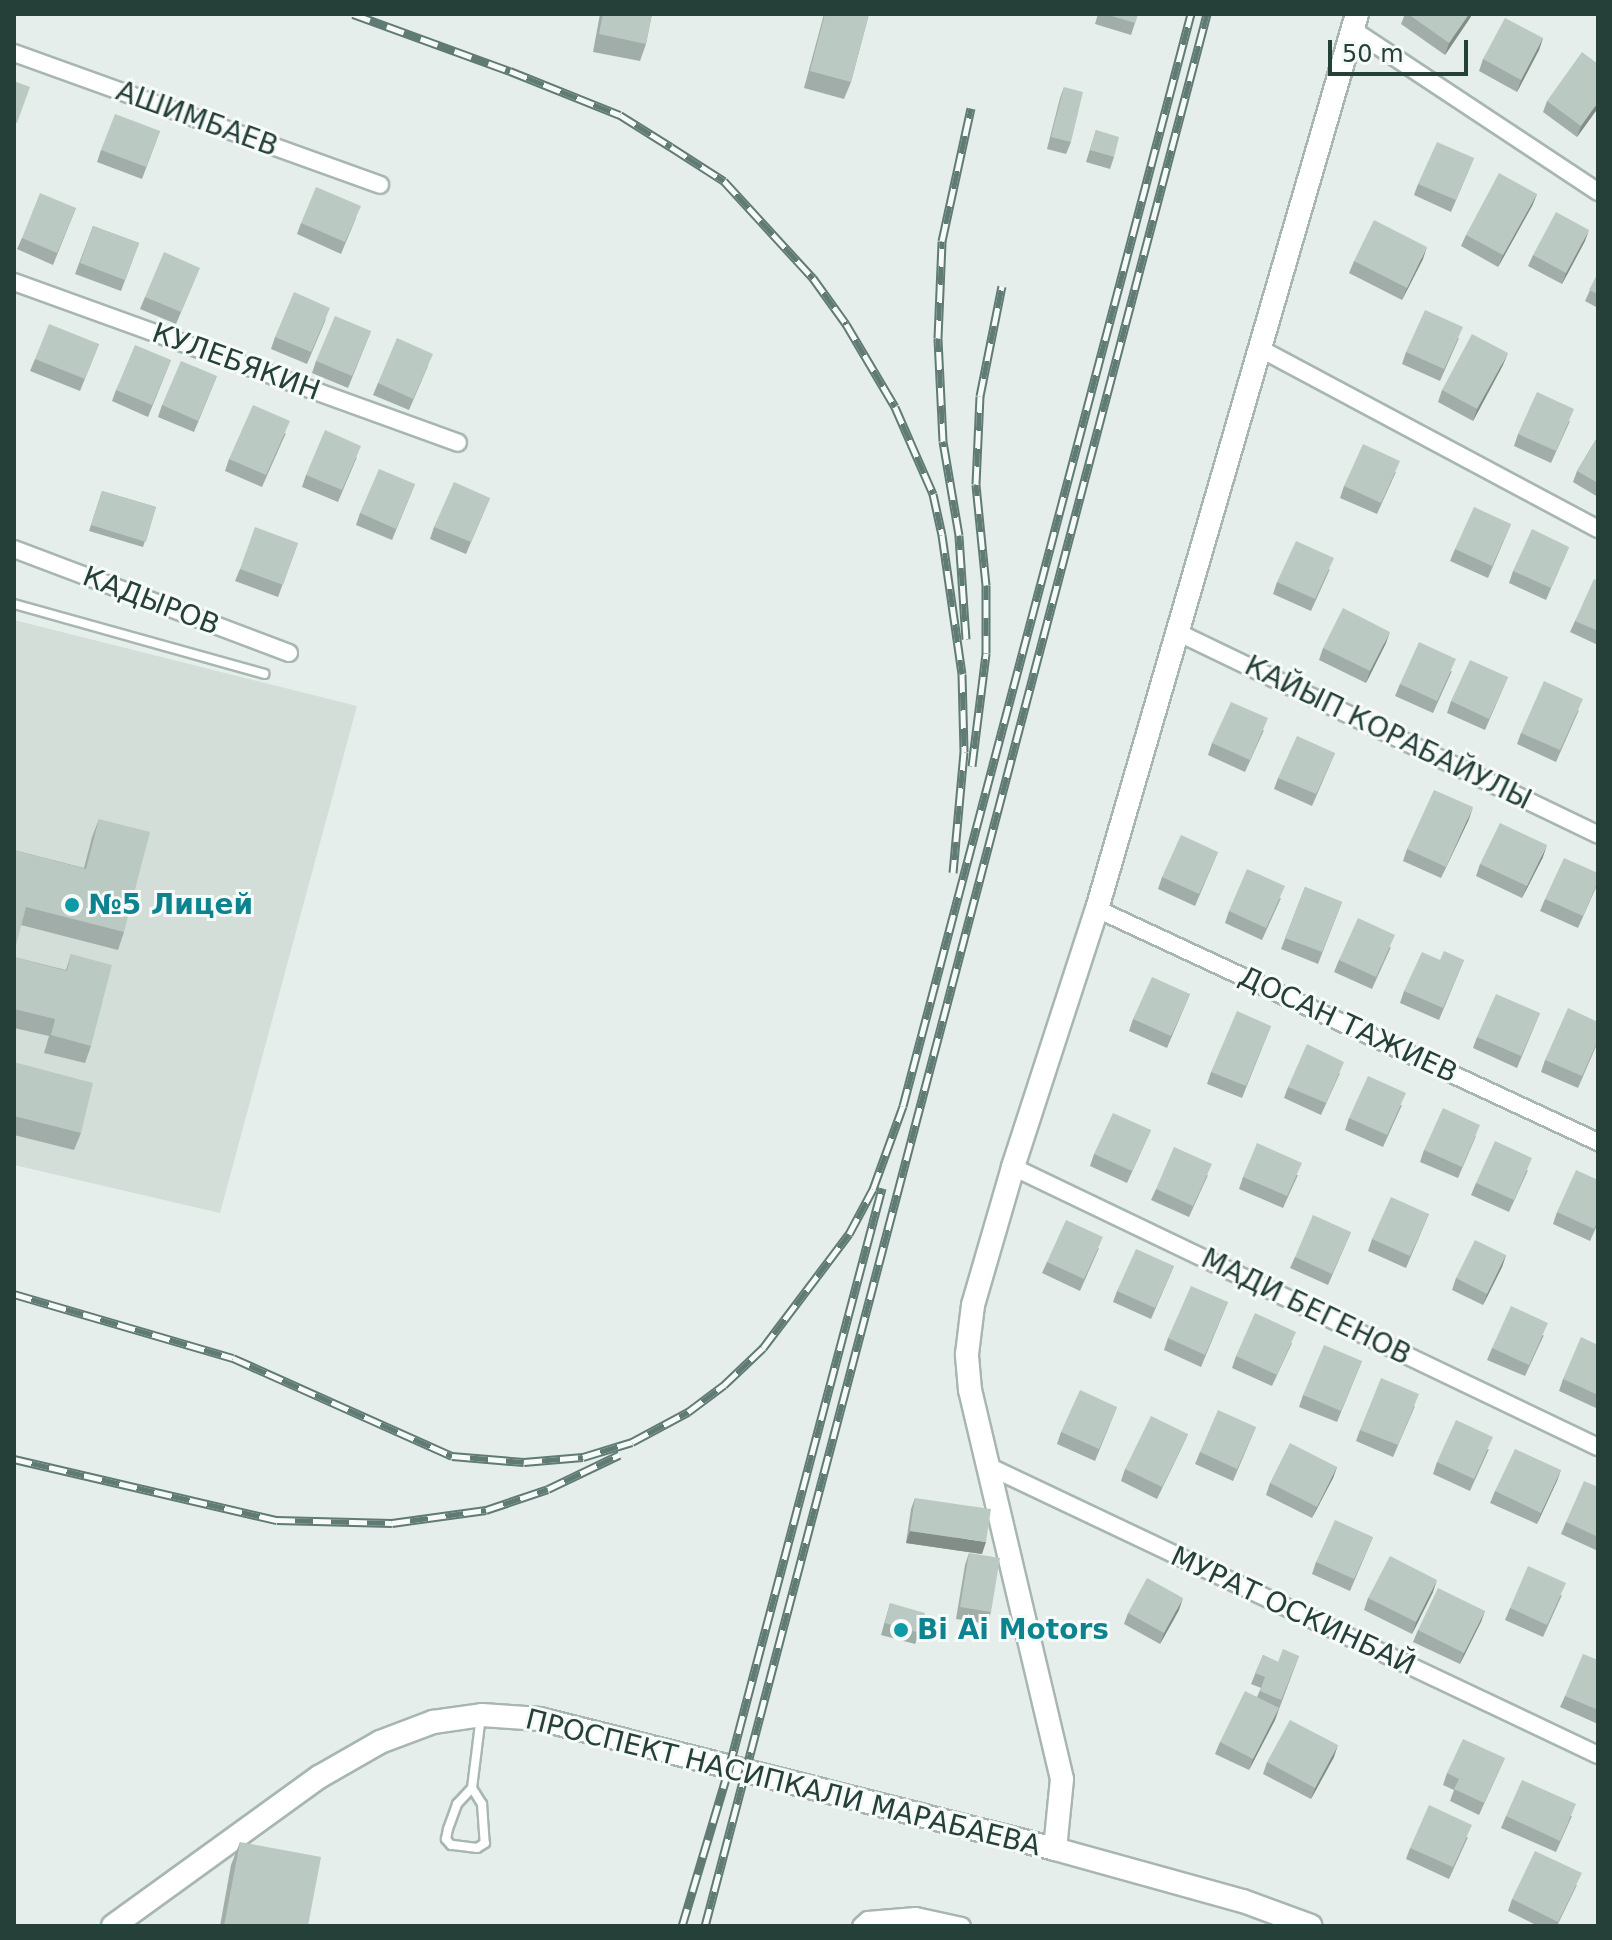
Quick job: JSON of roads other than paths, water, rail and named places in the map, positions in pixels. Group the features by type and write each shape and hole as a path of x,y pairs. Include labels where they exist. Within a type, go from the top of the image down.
{"street":[{"path":"1055,1849 1062,1779 970,1390 967,1354 973,1305 1013,1167 1097,909 1354,21 1598,192"},
{"name":"АШИМБАЕВ","path":"14,53 380,185"},
{"name":"КУЛЕБЯКИН","path":"14,282 458,443"},
{"path":"1259,348 1598,529"},
{"name":"КАДЫРОВ","path":"14,549 289,653"},
{"name":"КАЙЫП КОРАБАЙУЛЫ","path":"1177,632 1598,835"},
{"name":"ДОСАН ТАЖИЕВ","path":"1097,909 1598,1142"},
{"name":"МАДИ БЕГЕНОВ","path":"1013,1167 1598,1447"},
{"name":"МУРАТ ОСКИНБАЙ","path":"988,1466 1598,1755"},
{"name":"ПРОСПЕКТ НАСИПКАЛИ МАРАБАЕВА","path":"113,1926 319,1777 380,1742 433,1722 482,1715 540,1719 1055,1849 1243,1901 1311,1926"},
{"path":"861,1926 868,1920 916,1916 962,1926"}],"lane":[{"path":"14,604 264,674"},
{"path":"472,1788 482,1804 485,1843 477,1848 451,1845 446,1839 457,1804 472,1788 482,1715"}],"railway":[{"path":"353,14 620,115 671,147 724,181 813,278 846,324 895,407 933,494 942,535 962,674 964,752 953,872"},
{"path":"14,1294 233,1358 452,1456 524,1462 583,1457 632,1442 688,1412 724,1385 763,1348 849,1234 873,1189 903,1106 1191,14"},
{"path":"705,1926 1207,14"},
{"path":"966,639 959,535 943,441 938,338 942,241 971,108"},
{"path":"972,766 986,653 986,585 976,484 980,396 1002,286"},
{"path":"682,1926 729,1768 882,1188"},
{"path":"14,1459 277,1520 392,1523 486,1510 548,1489 619,1455"}],"place":[{"name":"№5 Лицей","path":"72,905"},
{"name":"Bi Ai Motors","path":"901,1630"}]}
